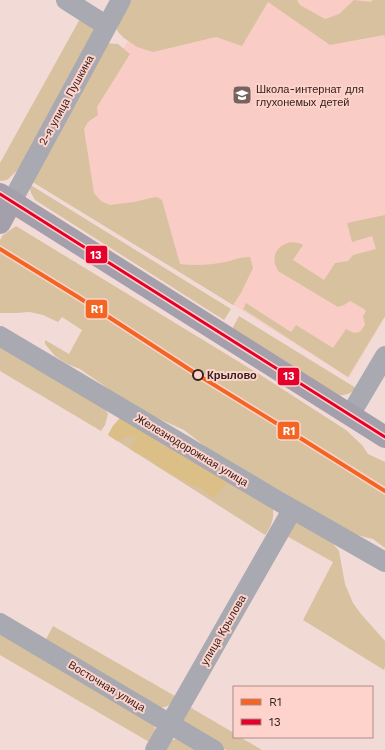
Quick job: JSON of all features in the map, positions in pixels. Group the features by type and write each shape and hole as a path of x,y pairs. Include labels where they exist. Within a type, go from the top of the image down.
{"main road":[{"path":"0,223 6,197 385,437"}],"street":[{"path":"66,0 107,26"},
{"name":"2-я улица Пушкина","path":"6,197 121,0"},
{"name":"Железнодорожная улица","path":"0,336 292,510 385,562"},
{"path":"350,415 385,356"},
{"name":"улица Крылова","path":"155,750 292,510"},
{"name":"Восточная улица","path":"0,623 214,750"}],"shaded area":[{"path":"130,0 297,0 300,5 325,19 339,14 354,0 371,2 373,0 385,0 385,38 384,35 330,45 268,2 242,46 216,37 153,52 137,47 118,32 116,27"},
{"name":"Школа-интернат для глухонемых детей","path":"150,0 385,0 385,317 349,378 178,270 47,190"},
{"path":"81,17 95,30 21,167 7,180 0,181 0,163"},
{"path":"105,43 118,44 130,54 97,107 98,115 88,122 84,129 94,193 101,201 110,205 157,197 162,200 180,264 208,264 250,257 253,268 241,293 233,305 31,181"},
{"path":"29,184 231,309 224,320 35,200 31,193"},
{"path":"385,215 385,316 348,377 243,309 246,303 291,332 296,325 333,348 346,329 354,333 360,332 365,325 363,316 366,311 364,309 350,301 338,307 278,271 274,258 278,249 287,243 292,242 303,245 293,260 324,280 335,263 348,261 353,255 376,249 372,236 352,242 347,223"},
{"path":"16,226 259,374 346,430 362,445 368,454 385,462 385,548 373,539 353,534 206,447 184,430 122,402 106,387 80,369 67,364 55,356 45,344 45,340 69,354 82,330 62,317 58,322 43,315 30,312 0,313 0,240 3,235"},
{"path":"239,316 356,388 347,394 337,395 232,329"},
{"path":"0,343 105,409 108,414 105,425 101,431 0,371"},
{"path":"121,417 273,509 272,523 265,535 108,435 113,426"},
{"path":"121,417 147,433 158,443 175,450 228,482 213,498 201,488 194,486 157,466 148,458 130,449 137,438 129,436 117,441 108,435 113,426"},
{"path":"300,521 323,532 339,551 345,584 353,603 385,641 384,670 303,620 333,562 283,534 291,524"},
{"path":"53,626 175,696 172,701 167,706 159,707 45,641"},
{"path":"0,634 153,723 155,731 151,743 0,655"},
{"path":"188,706 233,732 233,738 242,738 262,750 226,750 196,732 183,720"},
{"path":"175,739 181,740 202,750 163,750 169,742"}],"transit line":[{"name":"13","path":"0,194 385,437"},
{"name":"R1","path":"0,249 78,297 198,375 385,491"}],"place":[{"name":"Школа-интернат для глухонемых детей","path":"242,95"},
{"name":"Крылово","path":"198,375"}]}
